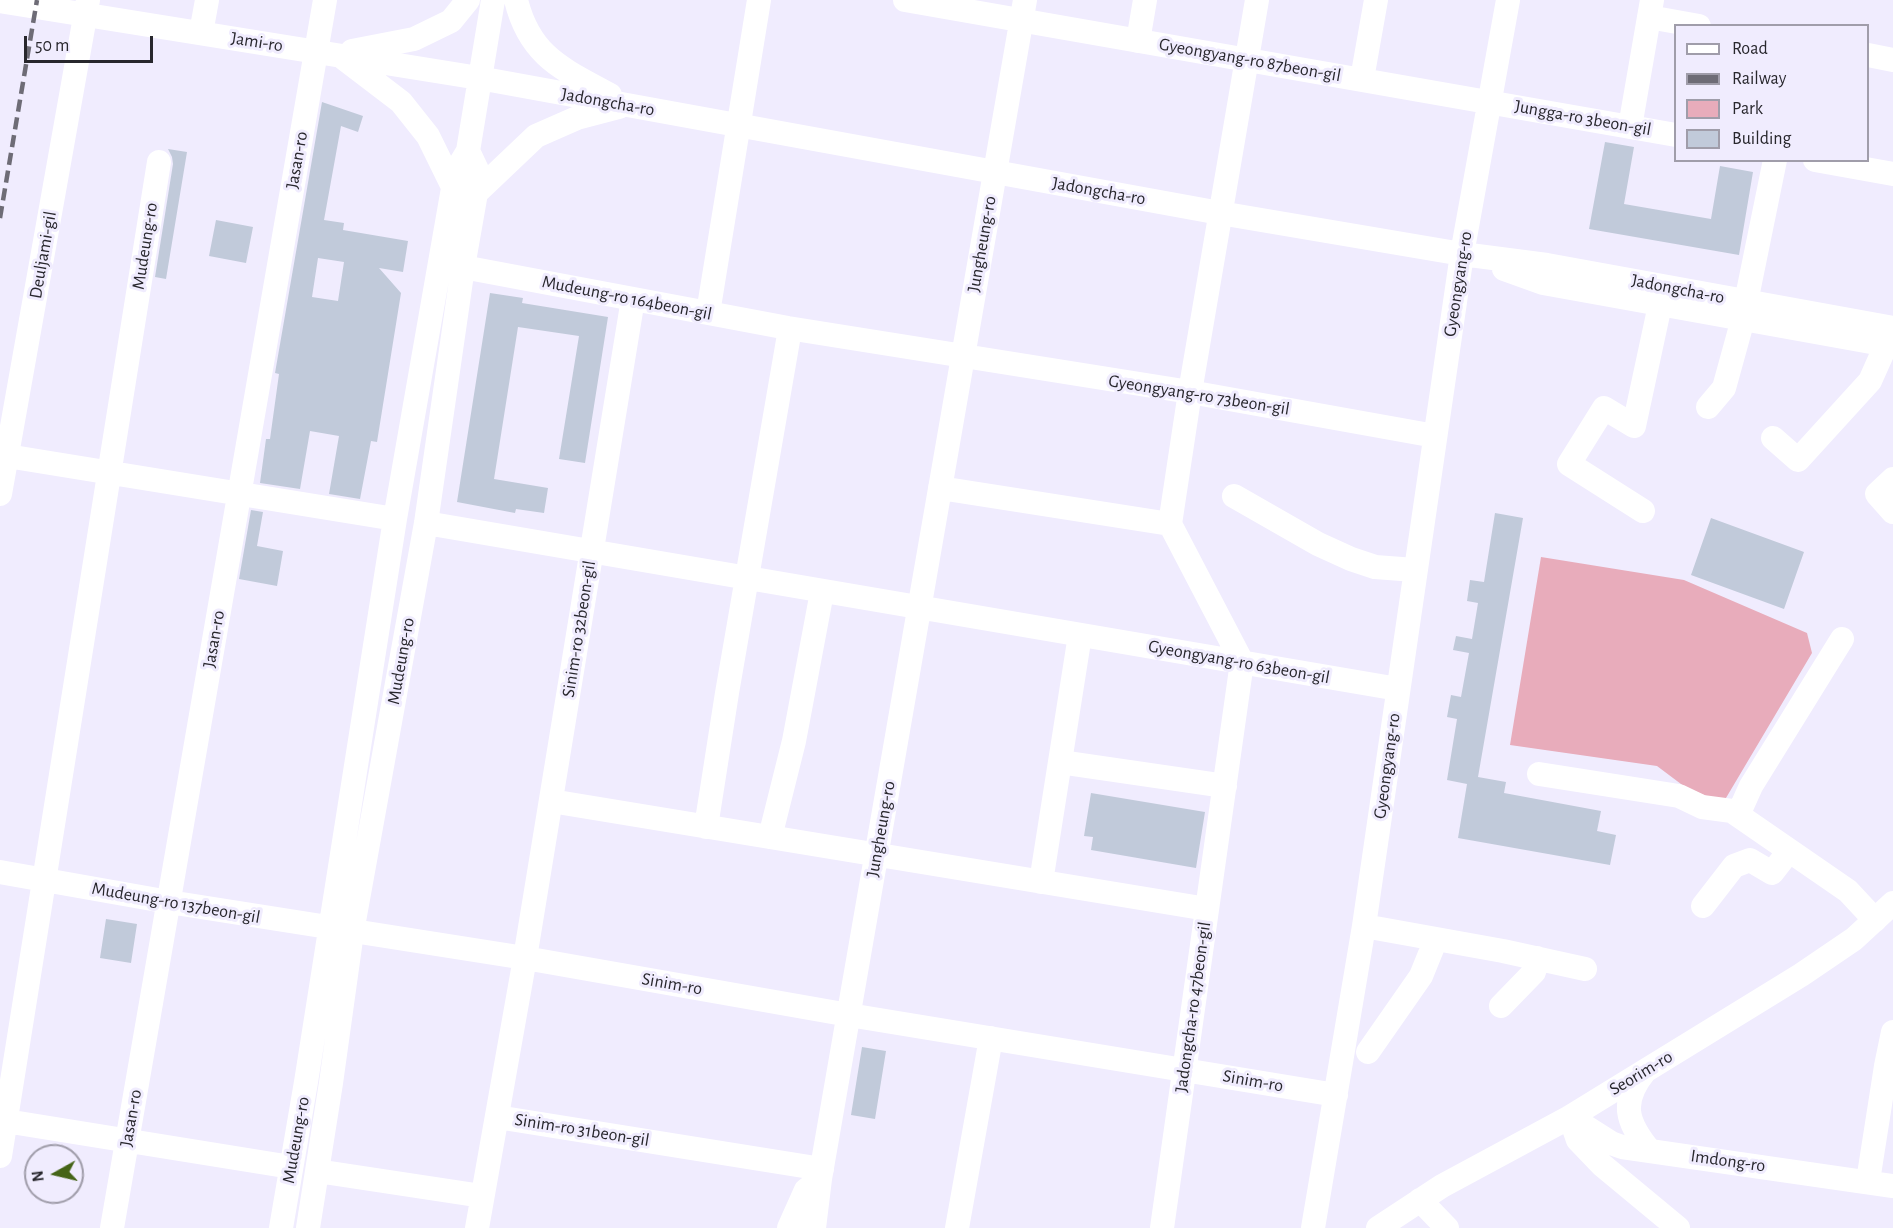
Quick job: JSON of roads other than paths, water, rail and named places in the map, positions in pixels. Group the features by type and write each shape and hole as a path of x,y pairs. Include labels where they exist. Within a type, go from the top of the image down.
{"street":[{"path":"201,33 207,0"},
{"name":"Jasan-ro","path":"112,1228 240,494 327,52 325,0"},
{"path":"327,52 414,39 451,21 468,0"},
{"name":"Mudeung-ro","path":"281,1228 306,1082 341,930 426,524 463,267 465,191 456,171 468,151 493,0"},
{"path":"516,0 519,15 532,42 555,64 628,105"},
{"path":"708,313 759,0"},
{"name":"Gyeongyang-ro 87beon-gil","path":"905,0 1023,10 1138,41 1490,101"},
{"name":"Gyeongyang-ro 87beon-gil","path":"1138,41 1145,0"},
{"path":"1242,662 1170,524 1190,392 1257,0"},
{"name":"Gyeongyang-ro 87beon-gil","path":"1362,79 1376,0"},
{"name":"Gyeongyang-ro","path":"1313,1228 1364,926 1462,255 1508,0"},
{"name":"Jami-ro","path":"0,1 86,8 201,33 479,78"},
{"name":"Deuljami-gil","path":"0,494 86,8"},
{"path":"1630,127 1651,8 1694,24"},
{"name":"Jungheung-ro","path":"814,1228 821,1174 1023,10"},
{"path":"327,52 401,102 428,136 465,191 536,136 577,118 628,105"},
{"path":"1869,55 1893,60"},
{"name":"Jadongcha-ro","path":"479,78 1220,213 1462,255 1547,265 1744,310 1891,340"},
{"name":"Jungga-ro 3beon-gil","path":"1490,101 1674,135"},
{"name":"Mudeung-ro","path":"0,1156 3,1120 44,880 159,162"},
{"path":"1708,407 1724,388 1744,310 1775,162"},
{"path":"1826,162 1893,174"},
{"name":"Mudeung-ro","path":"308,1228 317,1171 341,930 395,519 465,191"},
{"name":"Jadongcha-ro","path":"1462,255 1543,283 1660,305 1744,310"},
{"name":"Mudeung-ro 164beon-gil","path":"463,267 790,329 963,357"},
{"name":"Sinim-ro 32beon-gil","path":"525,958 633,299"},
{"name":"Jadongcha-ro","path":"1643,510 1569,464 1604,408 1634,426 1660,305"},
{"path":"706,827 790,329"},
{"path":"1773,438 1798,460 1870,381 1891,340"},
{"name":"Gyeongyang-ro 73beon-gil","path":"963,357 1190,392 1435,436"},
{"path":"7,456 395,519"},
{"path":"1893,479 1877,495 1893,512"},
{"path":"940,489 1170,524"},
{"path":"1234,496 1318,544 1351,559 1375,567 1415,570"},
{"name":"Gyeongyang-ro 63beon-gil","path":"426,524 1398,689"},
{"path":"770,837 794,741 822,591"},
{"path":"1041,882 1080,635"},
{"path":"1738,815 1751,786 1842,639"},
{"name":"Jadongcha-ro 47beon-gil","path":"1162,1228 1242,662"},
{"path":"1060,762 1225,786"},
{"path":"1539,774 1679,796 1702,807 1732,811 1848,891 1875,920"},
{"path":"551,801 1207,909"},
{"path":"1703,906 1734,866 1750,860 1772,873 1790,850"},
{"name":"Mudeung-ro 137beon-gil","path":"0,872 341,930"},
{"name":"Seorim-ro","path":"1378,1228 1442,1186 1570,1117 1801,975 1854,939 1893,903"},
{"path":"1364,926 1585,969"},
{"name":"Sinim-ro","path":"341,930 525,958 849,1015 1336,1095"},
{"path":"1368,1052 1421,976 1436,939"},
{"name":"Sinim-ro 31beon-gil","path":"477,1228 525,958"},
{"path":"1501,1006 1534,972 1537,958"},
{"path":"1868,1181 1889,1067 1893,1032"},
{"path":"957,1228 991,1038"},
{"path":"1645,1071 1632,1090 1629,1115 1635,1134 1650,1151"},
{"name":"Sinim-ro 31beon-gil","path":"497,1117 666,1144 821,1174"},
{"path":"1570,1117 1578,1140 1602,1164 1678,1228"},
{"name":"Imdong-ro","path":"1570,1117 1611,1143 1622,1147 1893,1186"},
{"path":"3,1120 291,1167"},
{"name":"Mudeung-ro","path":"317,1171 482,1196"},
{"path":"789,1228 806,1190 821,1174"},
{"path":"1420,1200 1448,1228"}],"railway":[{"path":"0,218 37,0"}]}
